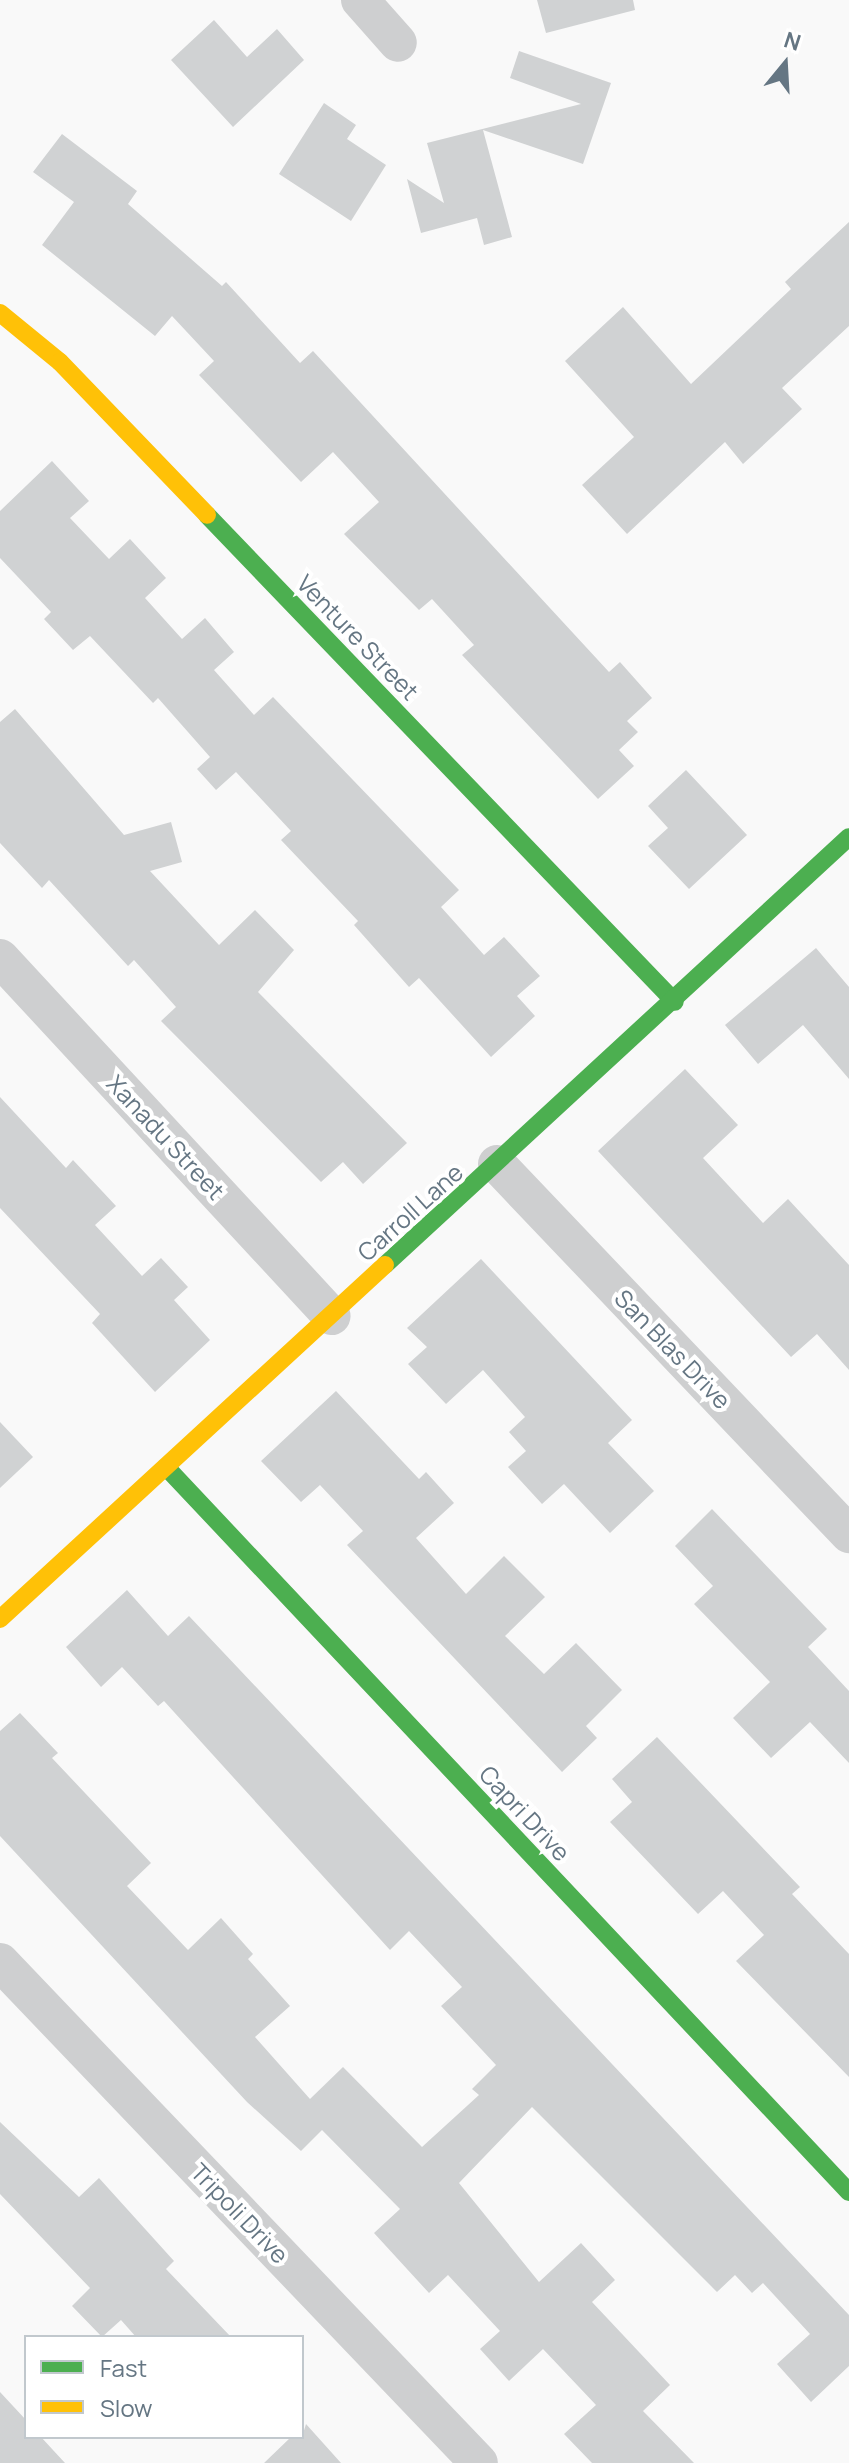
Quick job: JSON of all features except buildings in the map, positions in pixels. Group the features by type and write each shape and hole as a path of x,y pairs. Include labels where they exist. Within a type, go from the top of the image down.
{"street":[{"path":"360,0 398,43"},
{"name":"Venture Street","path":"0,313 60,362 675,1002"},
{"name":"Carroll Lane","path":"0,1619 675,1002 844,852"},
{"name":"Xanadu Street","path":"0,958 331,1316"},
{"name":"San Blas Drive","path":"497,1164 849,1534"},
{"name":"Capri Drive","path":"166,1467 849,2192"},
{"name":"Tripoli Drive","path":"0,1962 479,2463"}],"traffic: fast":[{"path":"207,515 675,1002"},
{"path":"385,1265 849,837"},
{"path":"166,1467 849,2192"}],"traffic: slow":[{"path":"0,313 60,362 207,515"},
{"path":"0,1619 385,1265"}]}
